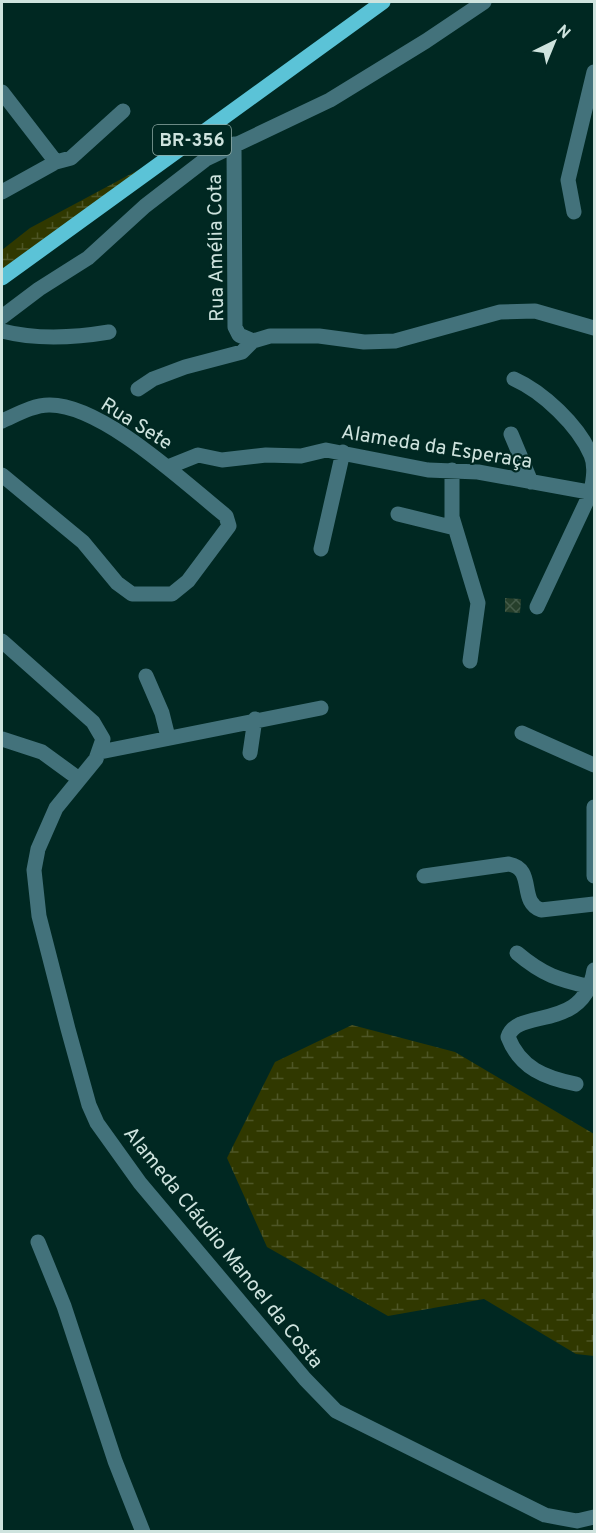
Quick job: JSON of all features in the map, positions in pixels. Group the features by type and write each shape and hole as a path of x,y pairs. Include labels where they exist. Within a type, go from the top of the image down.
{"main road":[{"name":"BR-356","path":"2,278 383,2"}],"street":[{"path":"2,317 39,289 88,258 144,206 206,159 330,100 484,2"},
{"path":"574,212 568,180 594,72"},
{"path":"2,92 56,162"},
{"path":"2,192 56,162 71,158 123,111"},
{"name":"Rua Amélia Cota","path":"234,144 235,327 239,335 253,341"},
{"path":"138,389 153,379 242,352 253,341 270,336 319,336 364,342 395,341 500,312 535,311 594,328"},
{"path":"2,331 41,337 77,337 109,332"},
{"path":"514,379 534,388 546,399 593,452 593,493 537,607"},
{"name":"Rua Sete","path":"2,421 50,405 73,409 150,453 226,516 229,526 188,581 172,594 132,594 117,583 83,542 2,475"},
{"path":"511,434 531,482"},
{"name":"Alameda da Esperaça","path":"168,467 198,455 222,460 266,455 301,456 326,450 428,470 478,472 593,493"},
{"path":"321,549 343,452"},
{"path":"452,470 451,496 455,528 478,603 470,661"},
{"path":"399,514 455,528"},
{"path":"2,641 93,722 102,745 168,736 321,708"},
{"path":"146,676 162,714 168,736"},
{"path":"250,753 255,719"},
{"path":"522,733 594,765"},
{"path":"2,739 42,752 79,779"},
{"name":"Alameda Cláudio Manoel da Costa","path":"102,745 56,808 46,826 38,849 35,891 87,1100 105,1135 140,1183 233,1295 305,1379 338,1413 545,1515 577,1521 594,1517"},
{"path":"594,807 594,876"},
{"path":"424,876 509,864 516,865 525,873 529,899 536,908 594,904"},
{"path":"517,953 554,979 591,987"},
{"path":"576,1084 546,1078 511,1046 508,1037 518,1024 549,1017 574,1007 591,987 594,970"},
{"path":"38,1242 64,1306 115,1461 143,1532"}],"green space":[{"path":"142,168 2,275 2,250 30,228"},
{"path":"352,1025 455,1052 594,1134 594,1356 576,1354 484,1299 388,1316 267,1247 227,1158 275,1062"}],"building":[{"path":"505,598 521,599 520,613 505,612"}]}
